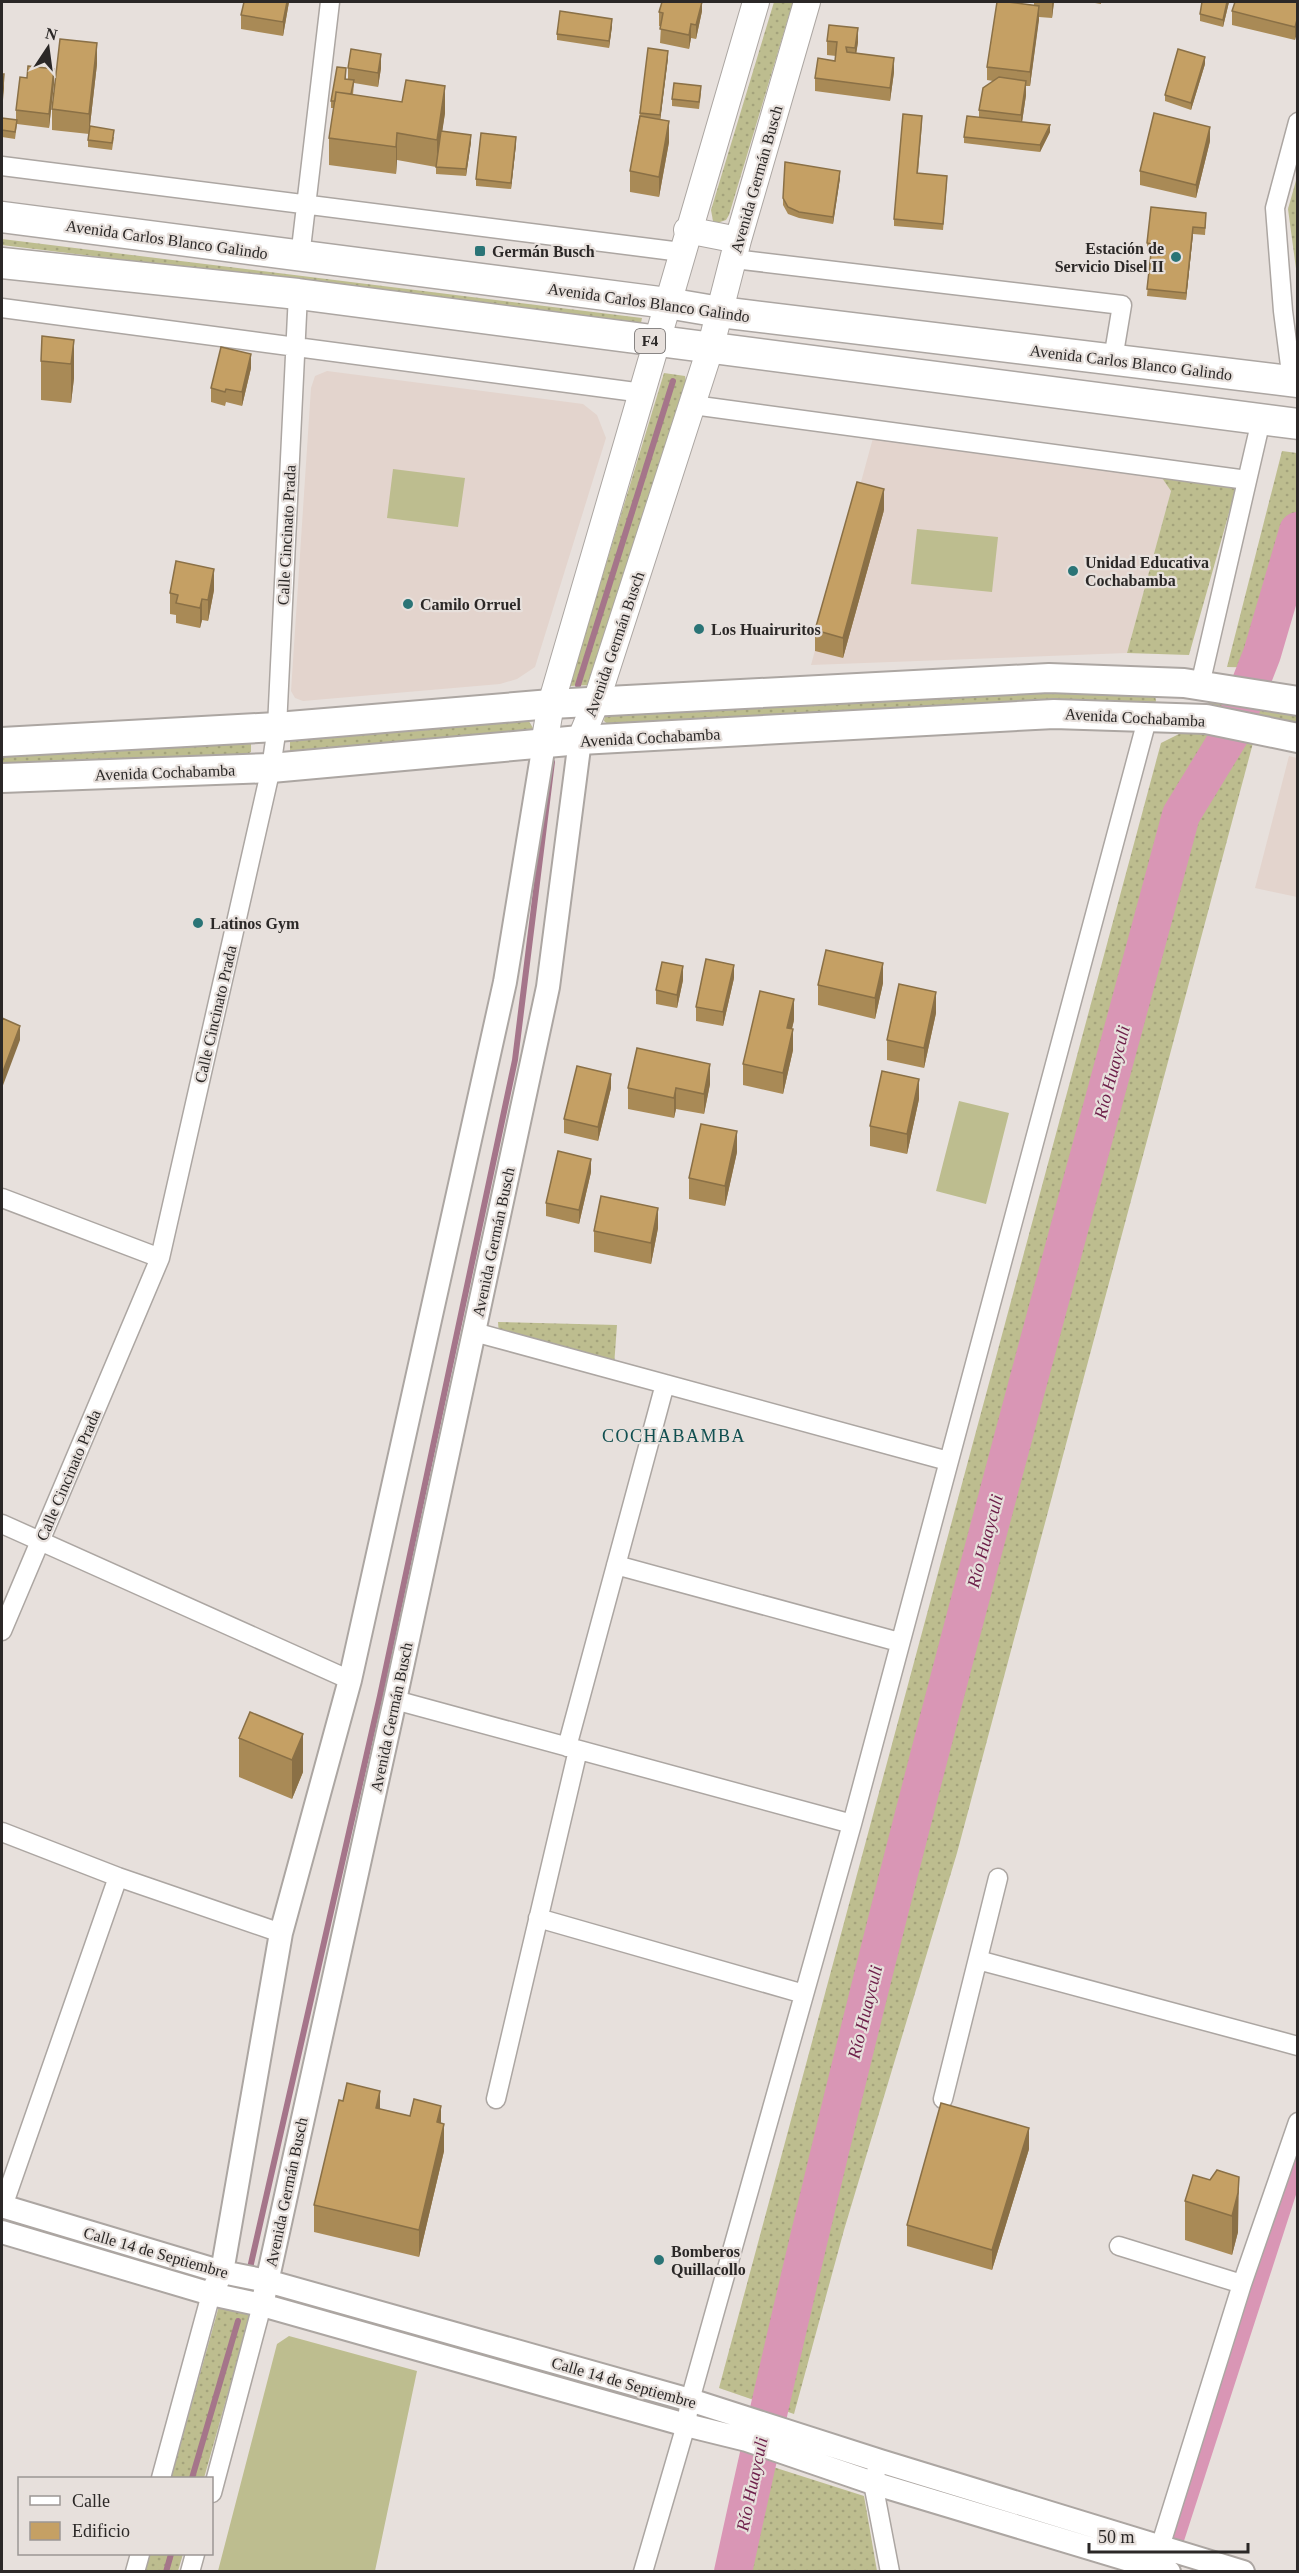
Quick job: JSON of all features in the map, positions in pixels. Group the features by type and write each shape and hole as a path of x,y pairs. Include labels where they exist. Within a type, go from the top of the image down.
{"highway":[{"name":"Avenida Carlos Blanco Galindo","path":"2,217 667,303 720,312 1295,382"},
{"name":"F4","path":"2,263 298,294 1298,424"}],"main road":[{"path":"544,744 551,704 643,393 684,241 756,2"},
{"name":"Avenida Germán Busch","path":"580,740 596,702 693,405 807,2"},
{"path":"684,241 736,249"},
{"path":"2,742 277,727 551,704 1049,678 1192,684 1298,700"},
{"path":"1178,718 1192,684"},
{"name":"Avenida Cochabamba","path":"2,778 272,768 580,740 1054,714 1178,718 1237,726 1298,738"}],"street":[{"path":"300,257 330,2"},
{"path":"1295,382 1283,311 1275,208 1298,122"},
{"path":"2,166 305,205 684,241"},
{"path":"736,249 1122,305 1113,359"},
{"name":"Calle Cincinato Prada","path":"2,1631 160,1258 272,768 277,727 298,294"},
{"path":"2,308 643,393"},
{"path":"693,405 1247,480"},
{"path":"1192,684 1247,480 1260,420"},
{"path":"644,2571 852,1824 1148,716"},
{"name":"Avenida Germán Busch","path":"213,2489 262,2305 548,987 580,740"},
{"path":"161,2477 211,2294 222,2272 281,1933 350,1680 505,982 544,744"},
{"path":"2,1198 160,1258"},
{"path":"474,1332 948,1461"},
{"path":"496,2098 616,1565 665,1384"},
{"path":"2,1524 350,1680"},
{"path":"616,1565 899,1642"},
{"path":"395,1700 852,1824"},
{"path":"2,1832 118,1877 281,1933"},
{"path":"2,2208 118,1877"},
{"path":"944,2099 998,1878"},
{"path":"538,1918 804,1994"},
{"path":"978,1960 1298,2046"},
{"path":"1159,2564 1242,2284 1298,2122"},
{"name":"Calle 14 de Septiembre","path":"2,2208 222,2272 267,2281 690,2400 750,2430 774,2438 873,2483 1159,2564 1243,2571"},
{"name":"Calle 14 de Septiembre","path":"2,2232 211,2294 262,2305 686,2425 750,2430"},
{"path":"1119,2246 1242,2284"},
{"name":"Calle 14 de Septiembre","path":"774,2438 880,2461 1159,2564"},
{"path":"880,2461 873,2483 890,2571"},
{"path":"135,2571 139,2555"},
{"path":"190,2571 194,2555"}],"shaded area":[{"path":"327,371 583,404 597,415 606,438 535,667 517,679 500,684 303,701 295,698 291,691 311,388 315,376"},
{"path":"873,438 1162,478 1171,491 1127,653 811,665"},
{"path":"1289,756 1297,758 1297,897 1255,888"}],"green space":[{"path":"774,2 793,2 729,215 726,220 717,223 713,221 711,210"},
{"path":"1298,177 1297,276 1288,209"},
{"path":"2,239 642,318 641,323 2,245"},
{"path":"664,373 685,376 687,386 592,685 569,686"},
{"path":"1282,451 1297,453 1297,584 1271,668 1227,667"},
{"path":"393,469 465,478 458,527 387,518"},
{"path":"1162,478 1236,488 1189,655 1127,653 1171,491"},
{"path":"917,529 998,537 992,592 911,584"},
{"path":"1024,690 1155,695 1156,701 1153,706 610,726 604,721 605,715"},
{"path":"1209,698 1297,712 1297,726 1208,709"},
{"path":"527,718 533,728 530,733 296,754 290,751 290,741 295,738"},
{"path":"1187,730 1253,743 957,1853 844,2230 794,2414 719,2388 1161,743"},
{"path":"251,741 251,752 245,755 2,766 2,752"},
{"path":"959,1101 1009,1113 986,1204 936,1191"},
{"path":"498,1322 617,1325 614,1366 499,1335"},
{"path":"219,2306 250,2315 204,2477 171,2477"},
{"path":"289,2336 417,2371 375,2571 218,2571 277,2344"},
{"path":"770,2466 864,2496 877,2571 748,2571"},
{"path":"150,2555 183,2555 178,2571 145,2571"}],"building":[{"path":"244,2 287,2 283,22 241,15"},
{"path":"662,2 702,2 696,25 691,24 689,35 660,29 663,13 659,12"},
{"path":"997,2 1039,6 1030,72 987,67"},
{"path":"1202,2 1227,2 1223,20 1200,14"},
{"path":"1235,2 1298,2 1295,27 1232,11"},
{"path":"560,11 612,19 609,41 557,34"},
{"path":"829,25 858,28 855,48 846,47 847,52 894,58 890,88 815,78 818,58 835,61 837,42 827,41"},
{"path":"60,39 97,43 89,114 52,109"},
{"path":"648,48 668,51 660,115 640,113"},
{"path":"351,49 381,54 378,73 348,68"},
{"path":"1178,49 1205,57 1191,103 1165,95"},
{"path":"28,66 54,69 49,114 16,110 20,77 27,78"},
{"path":"337,67 346,68 345,79 354,80 351,94 336,92 335,101 331,101"},
{"path":"2,74 4,74 2,98"},
{"path":"999,77 1026,81 1021,115 979,110 983,88"},
{"path":"406,80 445,86 437,140 397,133 396,147 329,138 336,92 402,102"},
{"path":"674,83 701,86 699,102 672,99"},
{"path":"1154,113 1210,127 1196,185 1140,171"},
{"path":"903,114 922,116 917,173 947,176 943,224 894,219"},
{"path":"640,116 669,121 659,177 630,171"},
{"path":"967,116 1050,125 1040,145 964,137"},
{"path":"2,118 17,120 15,132 2,130"},
{"path":"90,126 114,130 112,143 88,140"},
{"path":"441,131 471,135 466,169 436,167"},
{"path":"481,133 516,137 511,183 476,179"},
{"path":"785,162 840,171 833,217 799,212 788,207 783,198"},
{"path":"1151,207 1206,213 1205,228 1193,227 1186,293 1147,289 1152,244 1147,243"},
{"path":"42,336 74,340 71,364 41,361"},
{"path":"221,347 251,354 242,392 226,389 225,392 211,388"},
{"path":"857,482 884,489 843,638 815,630"},
{"path":"176,561 214,569 208,600 202,599 200,608 176,603 178,595 170,593"},
{"path":"826,950 883,963 875,998 818,985"},
{"path":"706,959 734,965 723,1012 696,1007"},
{"path":"662,962 683,966 677,995 656,990"},
{"path":"899,984 936,992 924,1048 887,1040"},
{"path":"760,991 794,999 787,1028 793,1029 783,1073 743,1064"},
{"path":"2,1018 20,1026 2,1074"},
{"path":"637,1048 710,1064 704,1094 676,1088 674,1098 628,1088"},
{"path":"577,1066 611,1074 598,1127 564,1119"},
{"path":"882,1071 919,1079 907,1134 870,1126"},
{"path":"701,1124 737,1131 725,1186 689,1178"},
{"path":"558,1151 591,1159 579,1210 546,1203"},
{"path":"601,1196 658,1208 651,1243 594,1231"},
{"path":"250,1712 303,1734 292,1760 239,1738"},
{"path":"347,2083 380,2091 376,2108 410,2116 414,2099 441,2106 437,2122 444,2124 419,2230 314,2205 339,2100 343,2101"},
{"path":"941,2103 1029,2128 992,2250 907,2225"},
{"path":"1217,2170 1239,2177 1238,2193 1232,2216 1185,2201 1193,2175 1210,2180"}],"waterway":[{"path":"578,685 673,381"},
{"name":"Río Huayculi","path":"733,2572 835,2130 890,1910 1004,1471 1181,815 1231,733 1262,654 1298,531"},
{"path":"250,2268 380,1696 515,1060 552,762"},
{"path":"1174,2536 1298,2153"},
{"path":"192,2477 238,2321"},
{"path":"166,2572 171,2555"}],"place":[{"name":"Germán Busch","path":"480,251"},
{"name":"Estación de Servicio Disel II","path":"1176,257"},
{"name":"Unidad Educativa Cochabamba","path":"1073,571"},
{"name":"Camilo Orruel","path":"408,604"},
{"name":"Los Huairuritos","path":"699,629"},
{"name":"Latinos Gym","path":"198,923"},
{"name":"Bomberos Quillacollo","path":"659,2260"}],"district":[{"name":"COCHABAMBA","path":"674,1436"}]}
